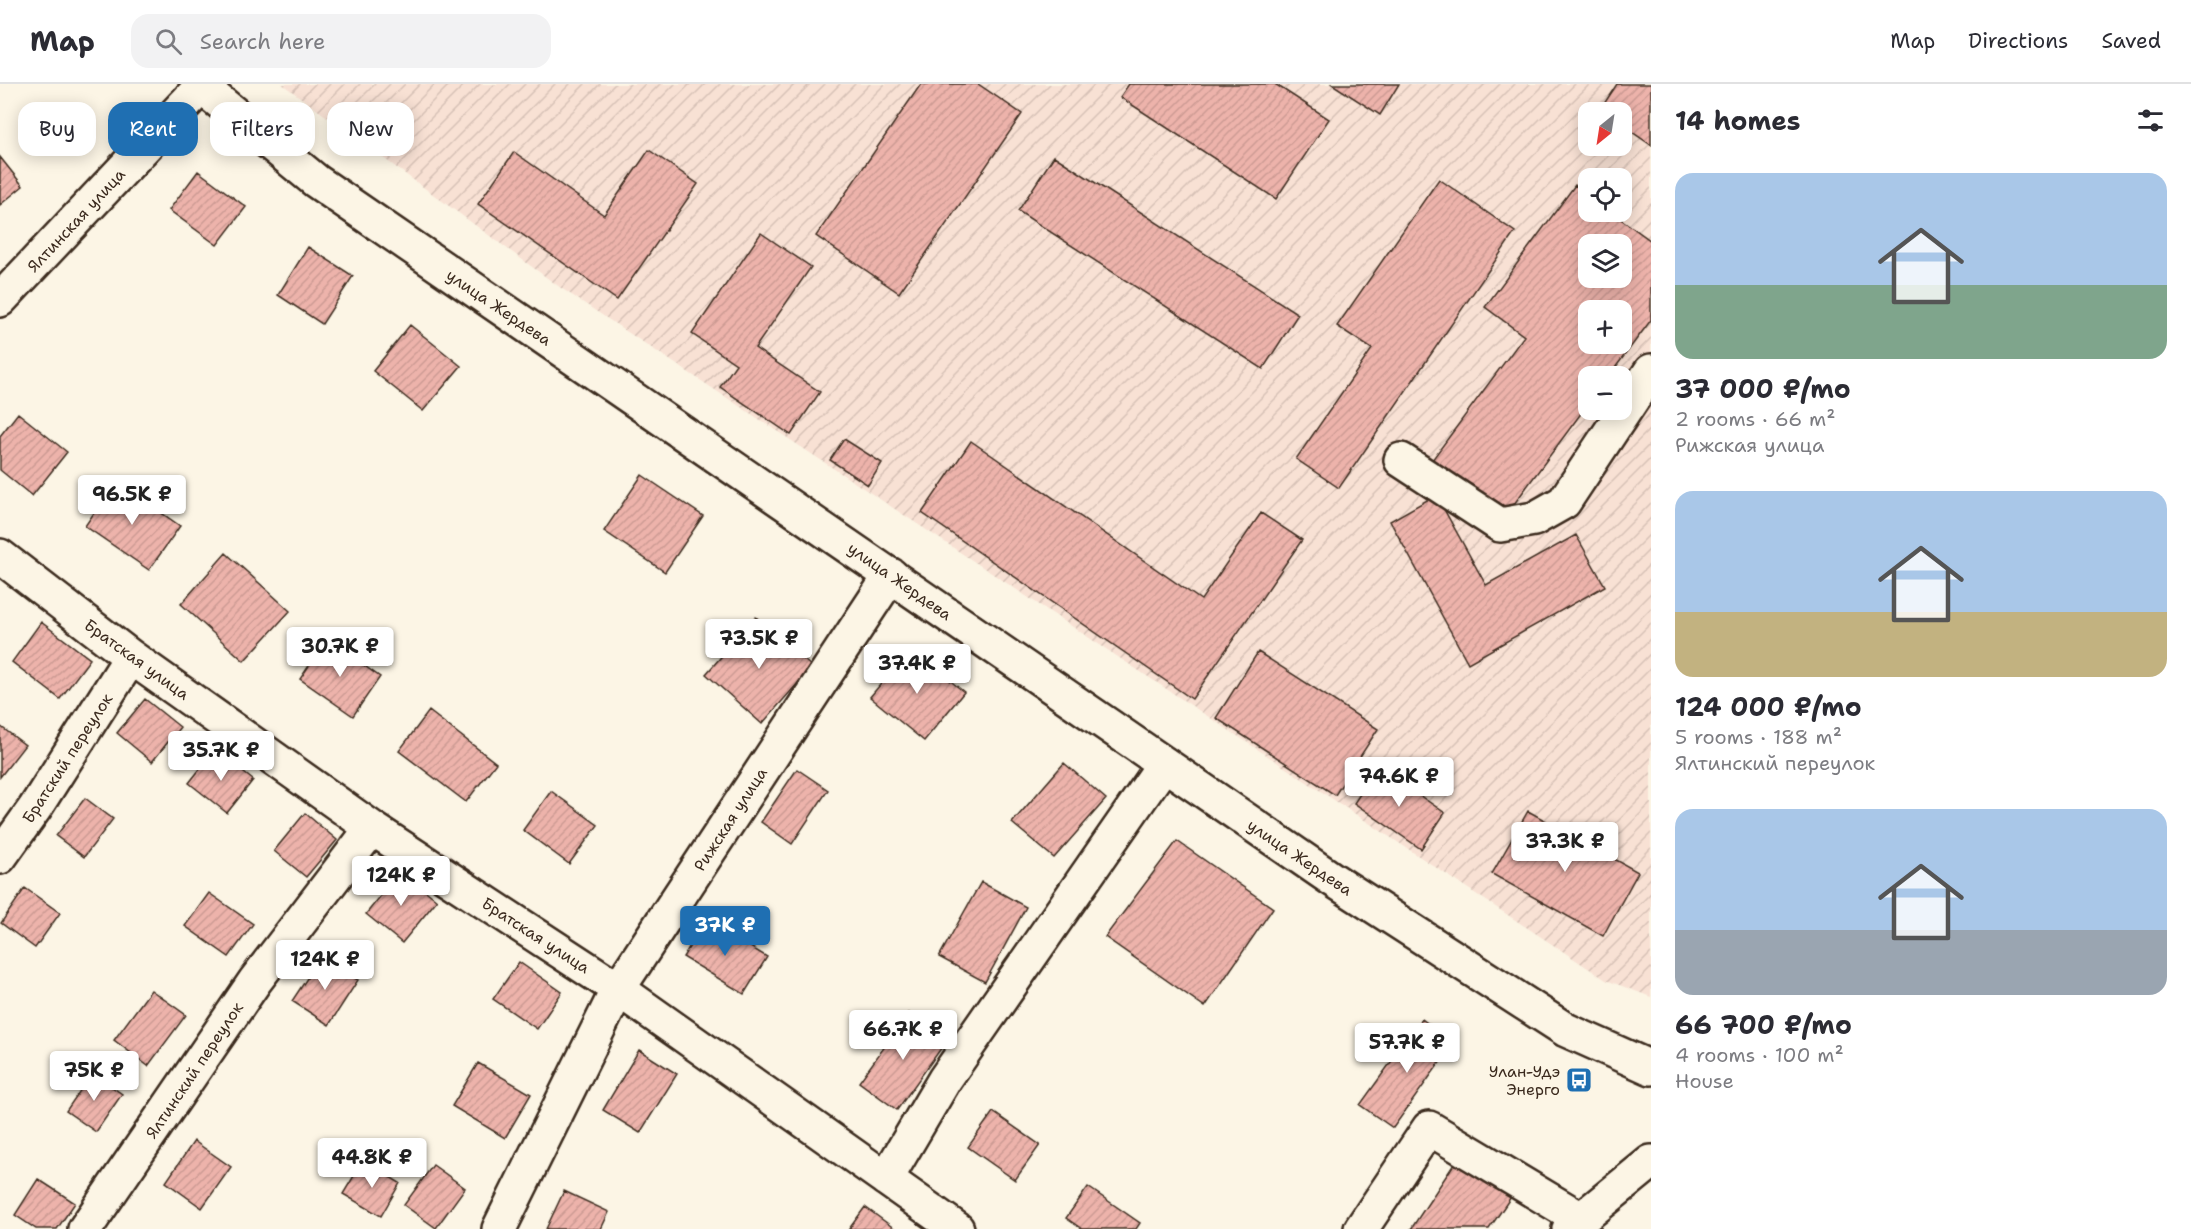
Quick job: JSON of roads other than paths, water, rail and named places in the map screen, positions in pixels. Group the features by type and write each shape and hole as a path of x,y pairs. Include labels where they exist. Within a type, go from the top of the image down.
{"street":[{"name":"Ялтинская улица","path":"0,300 200,85"},
{"name":"улица Жердева","path":"200,85 316,181 1332,879 1566,1030 1651,1068"},
{"path":"1401,460 1500,525 1534,519 1564,502 1651,371"},
{"name":"Братская улица","path":"0,555 131,657 372,828 618,989 957,1229"},
{"name":"Рижская улица","path":"499,1229 618,989 891,575"},
{"name":"Братский переулок","path":"0,857 35,808 131,657"},
{"path":"886,1179 945,1079 1164,764"},
{"name":"Ялтинский переулок","path":"85,1229 255,981 372,828"},
{"path":"1361,1229 1429,1128 1575,1224 1651,1162"}],"place":[{"name":"Улан-Удэ Энерго","path":"1579,1080"}]}
